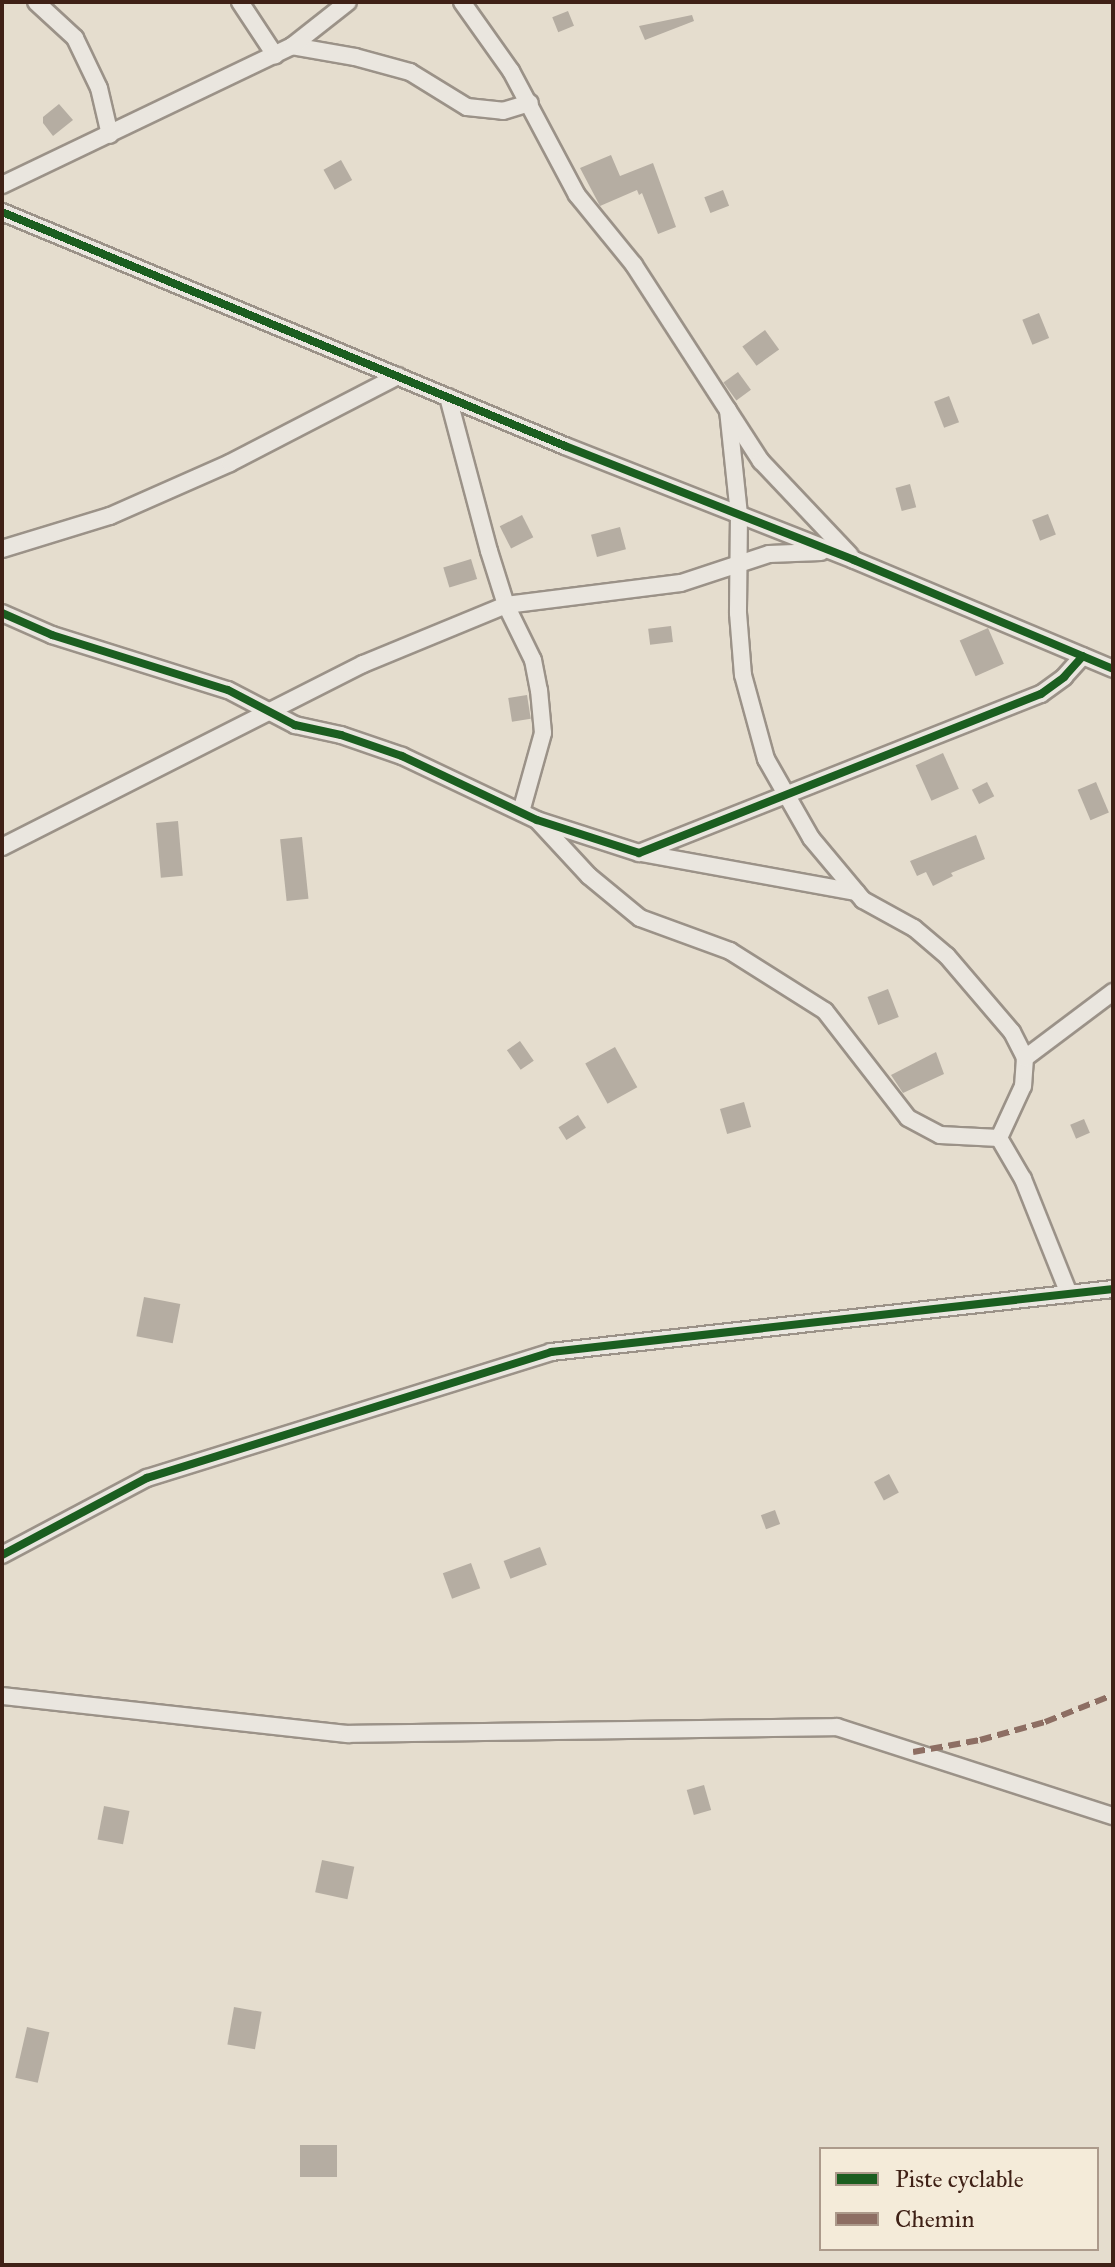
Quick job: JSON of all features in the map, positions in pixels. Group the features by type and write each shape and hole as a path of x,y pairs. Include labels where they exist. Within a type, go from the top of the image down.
{"street":[{"path":"36,2 75,38 99,88 110,135"},
{"path":"240,2 275,55"},
{"path":"2,185 275,55 292,46 348,2"},
{"path":"462,2 530,103 577,195 634,265 761,461 854,560"},
{"path":"292,46 355,57 410,72 467,107 503,111 530,103"},
{"path":"2,212 1113,669"},
{"path":"2,549 110,516 230,463 398,376"},
{"path":"448,397 506,605 533,660 543,733 521,812"},
{"path":"728,410 739,514 743,675 766,759 811,838 863,900 914,928 947,956 1012,1032 1025,1058 1023,1086 999,1138"},
{"path":"2,847 270,714 363,664 506,605 681,583 769,554 811,550 854,560"},
{"path":"2,613 52,635 228,690 295,725 341,735 402,756 537,820 639,853 856,892"},
{"path":"639,853 786,792 1041,694 1083,656"},
{"path":"537,820 589,876 640,918 730,951 825,1011 908,1118 940,1135 999,1138"},
{"path":"1025,1058 1113,992"},
{"path":"999,1138 1023,1179 1069,1294"},
{"path":"2,1555 147,1478 551,1352 1113,1289"},
{"path":"2,1696 348,1734 837,1727 1113,1816"}],"building":[{"path":"568,11 574,26 558,32 552,17"},
{"path":"692,15 694,21 645,40 639,26"},
{"path":"59,104 73,120 53,136 43,123 43,117"},
{"path":"611,155 620,176 653,163 676,227 658,234 642,193 639,195 637,190 600,206 580,168"},
{"path":"341,160 352,180 335,190 324,170"},
{"path":"723,190 729,206 710,213 704,197"},
{"path":"1039,313 1049,338 1032,345 1022,320"},
{"path":"765,330 779,349 756,366 742,346"},
{"path":"738,372 751,390 736,400 723,383"},
{"path":"949,396 959,422 944,428 934,402"},
{"path":"910,484 916,507 902,511 896,488"},
{"path":"1048,514 1056,535 1040,541 1032,520"},
{"path":"522,515 533,537 511,549 500,526"},
{"path":"620,527 626,549 597,557 591,535"},
{"path":"471,559 477,579 449,588 443,567"},
{"path":"671,626 673,642 650,645 648,629"},
{"path":"988,628 1004,664 976,676 960,641"},
{"path":"527,695 531,719 512,722 508,698"},
{"path":"943,753 959,789 931,801 916,765"},
{"path":"987,782 994,796 979,804 972,790"},
{"path":"1096,782 1109,812 1090,820 1078,790"},
{"path":"178,821 183,876 161,878 156,823"},
{"path":"976,835 985,859 951,873 953,876 933,886 926,872 917,876 910,861"},
{"path":"302,837 308,899 287,901 280,839"},
{"path":"888,989 899,1017 878,1025 867,997"},
{"path":"520,1041 534,1061 521,1070 507,1050"},
{"path":"615,1047 637,1087 608,1104 585,1063"},
{"path":"936,1052 944,1074 903,1093 891,1075"},
{"path":"744,1102 751,1127 727,1134 720,1109"},
{"path":"578,1115 586,1128 566,1140 558,1127"},
{"path":"1084,1119 1090,1133 1076,1139 1070,1125"},
{"path":"144,1297 180,1304 173,1343 136,1336"},
{"path":"889,1474 899,1493 884,1501 874,1482"},
{"path":"775,1510 780,1524 766,1529 761,1515"},
{"path":"540,1547 547,1565 510,1579 504,1561"},
{"path":"471,1563 480,1588 452,1599 443,1573"},
{"path":"704,1785 711,1810 694,1815 687,1790"},
{"path":"104,1806 130,1811 123,1844 98,1839"},
{"path":"322,1860 354,1867 347,1899 315,1892"},
{"path":"234,2007 262,2012 255,2049 227,2044"},
{"path":"27,2027 49,2032 38,2083 15,2078"},
{"path":"300,2145 337,2145 337,2177 300,2177"}],"marked path":[{"path":"913,1752 980,1740 1045,1722 1113,1695"}],"cycle path":[{"path":"2,212 1113,669"},
{"path":"2,613 52,635 228,690 295,725 341,735 402,756 537,820 639,853 1041,694 1064,677 1083,656"},
{"path":"2,1555 147,1478 551,1352 1113,1289"}]}
